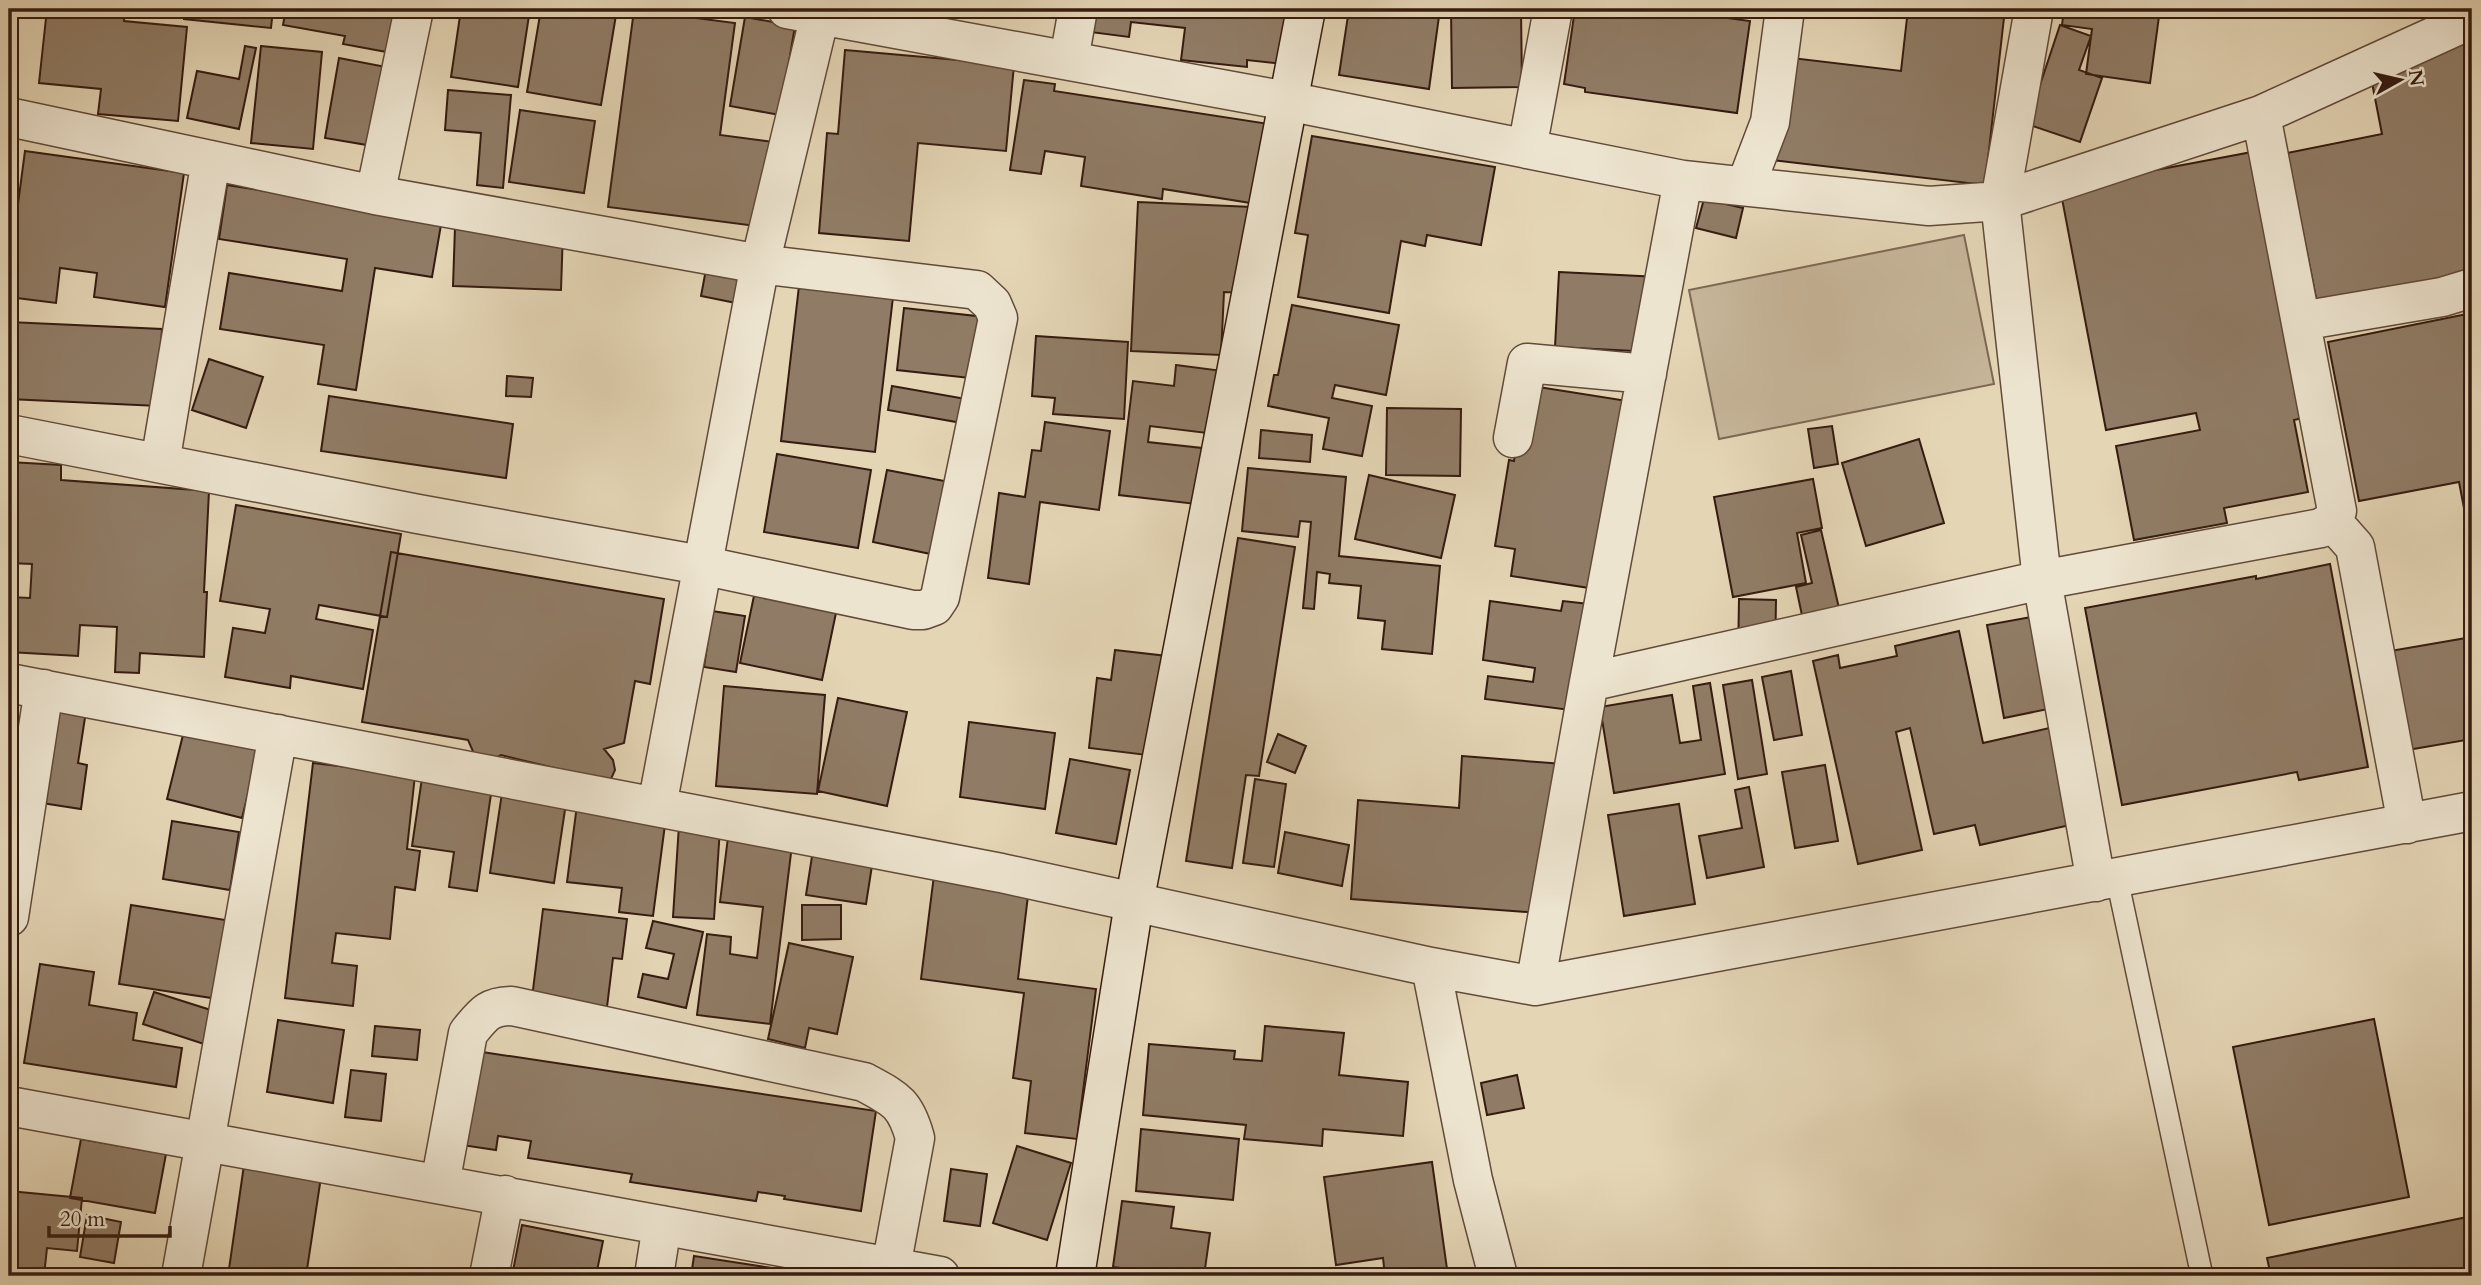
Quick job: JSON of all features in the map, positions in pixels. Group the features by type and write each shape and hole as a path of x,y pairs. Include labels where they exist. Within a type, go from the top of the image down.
{"street":[{"path":"375,195 414,9"},
{"path":"1069,60 1079,9"},
{"path":"1076,1276 1134,903 1306,9"},
{"path":"1527,149 1553,9"},
{"path":"1746,185 1770,122 1785,9"},
{"path":"2034,9 2000,201 2042,580 2107,880"},
{"path":"657,806 760,264 803,12 1287,101 1684,180 1929,206 2000,201 2261,115 2472,19"},
{"path":"1589,682 2042,580 2321,528 2332,520 2337,511 2261,115"},
{"path":"9,117 375,195 760,264 977,290 992,304 998,318 940,597 934,606 923,610 701,565 418,514 9,434"},
{"path":"160,463 211,160"},
{"path":"1535,986 1589,682 1684,180"},
{"path":"2301,321 2442,297 2472,288"},
{"path":"1513,438 1527,363 1647,374"},
{"path":"2332,520 2355,547 2407,824"},
{"path":"9,917 27,686 1001,873 1431,967 1535,986 2472,811"},
{"path":"181,1276 278,734"},
{"path":"1431,967 1473,1180 1498,1276"},
{"path":"440,1184 468,1033 483,1015 496,1006 512,1006 864,1082 897,1100 910,1121 915,1138 891,1267"},
{"path":"9,1105 663,1225 831,1266 891,1267 940,1276"},
{"path":"488,1276 505,1195"},
{"path":"654,1276 663,1225"}],"lane":[{"path":"2107,880 2202,1276"}],"shaded area":[{"path":"1964,235 1994,384 1719,439 1689,290"}],"building":[{"path":"47,9 125,9 124,21 187,27 178,121 98,114 101,89 39,83"},
{"path":"184,9 273,9 271,28 184,19"},
{"path":"286,9 411,9 403,55 343,44 345,36 283,25"},
{"path":"461,9 530,9 518,87 451,77"},
{"path":"541,9 617,9 601,105 527,92"},
{"path":"1092,9 1299,9 1292,65 1247,60 1247,67 1181,60 1185,28 1131,22 1129,37 1090,32"},
{"path":"1349,9 1440,9 1429,89 1339,75"},
{"path":"1451,9 1521,9 1522,87 1452,88"},
{"path":"1575,9 1660,9 1750,21 1737,113 1585,92 1585,88 1564,84"},
{"path":"1908,9 2005,9 1985,185 1772,160 1784,57 1901,71"},
{"path":"2064,9 2160,9 2150,83 2086,74 2092,29 2062,25"},
{"path":"634,10 735,23 720,135 782,143 771,228 608,207"},
{"path":"745,17 795,26 780,115 730,106"},
{"path":"2060,25 2091,36 2079,70 2102,78 2080,142 2027,124"},
{"path":"2463,38 2472,87 2472,277 2318,308 2287,153 2382,134 2367,57"},
{"path":"245,46 256,48 239,129 187,118 197,71 239,79"},
{"path":"261,46 322,52 313,149 251,143"},
{"path":"845,50 1014,65 1006,151 918,143 909,241 819,233 827,133 838,134"},
{"path":"339,58 386,67 373,146 325,138"},
{"path":"1024,80 1055,84 1054,91 1269,124 1257,204 1163,189 1162,199 1081,186 1085,157 1045,151 1041,174 1010,170"},
{"path":"448,90 511,95 503,188 477,185 481,133 445,130"},
{"path":"520,110 595,121 584,193 509,182"},
{"path":"1312,136 1495,167 1481,245 1427,235 1425,246 1401,241 1389,313 1298,297 1308,235 1295,233"},
{"path":"25,151 184,173 165,307 94,297 97,273 60,268 56,303 9,297 9,272"},
{"path":"2252,152 2303,418 2294,420 2308,492 2224,508 2227,523 2134,540 2116,446 2200,430 2196,413 2106,430 2060,188"},
{"path":"227,185 442,219 432,277 375,268 356,390 318,384 324,345 220,329 229,273 342,291 347,259 219,239"},
{"path":"1704,199 1743,208 1736,238 1696,228"},
{"path":"1138,202 1252,207 1247,293 1224,292 1221,355 1131,351"},
{"path":"455,227 563,231 561,290 453,286"},
{"path":"707,264 748,272 741,304 701,296"},
{"path":"1559,272 1659,277 1655,352 1555,347"},
{"path":"799,286 893,297 875,452 781,441"},
{"path":"1292,305 1399,325 1386,395 1335,385 1332,398 1372,406 1362,456 1323,449 1329,418 1268,406 1274,375 1278,375"},
{"path":"904,308 985,317 979,379 897,370"},
{"path":"2472,313 2472,550 2459,482 2359,501 2328,342"},
{"path":"9,322 162,329 158,406 9,399"},
{"path":"1036,336 1128,342 1124,419 1053,414 1055,398 1032,396"},
{"path":"209,359 263,377 246,428 192,410"},
{"path":"1176,365 1223,371 1215,434 1150,426 1148,442 1202,448 1196,504 1119,495 1133,381 1174,386"},
{"path":"507,376 533,378 531,397 506,396"},
{"path":"1526,385 1640,403 1609,591 1511,576 1515,549 1495,546 1509,460 1514,461"},
{"path":"892,386 966,399 962,423 888,410"},
{"path":"329,396 513,424 506,478 321,451"},
{"path":"1387,408 1461,409 1460,476 1386,475"},
{"path":"1045,422 1110,431 1099,510 1040,502 1029,584 988,578 999,493 1025,497 1032,450 1041,451"},
{"path":"1832,426 1838,464 1814,468 1808,429"},
{"path":"1261,430 1312,435 1310,462 1259,458"},
{"path":"1919,439 1944,523 1866,546 1842,463"},
{"path":"777,454 871,470 858,548 764,532"},
{"path":"9,462 61,465 61,480 209,491 204,657 140,653 139,673 115,672 117,627 80,625 78,656 9,652 9,597 30,598 32,564 9,563"},
{"path":"1248,468 1346,477 1339,556 1440,566 1432,654 1382,649 1385,621 1358,618 1361,586 1329,583 1330,574 1317,572 1314,609 1303,608 1311,522 1300,521 1298,537 1242,531"},
{"path":"887,470 960,484 945,557 873,542"},
{"path":"1369,475 1455,495 1441,558 1355,539"},
{"path":"1813,479 1822,528 1797,533 1806,583 1733,597 1714,497"},
{"path":"236,505 401,534 387,617 319,605 316,619 373,630 363,689 291,676 290,688 225,677 233,628 265,633 270,609 220,601"},
{"path":"1821,530 1844,630 1807,639 1796,587 1812,583 1801,535"},
{"path":"1238,538 1295,547 1259,776 1246,775 1232,868 1186,861"},
{"path":"391,552 664,599 650,684 635,681 624,743 604,749 613,760 615,770 611,779 501,755 492,760 475,756 468,740 362,722"},
{"path":"2330,564 2368,767 2299,780 2297,772 2122,805 2085,608"},
{"path":"755,591 837,608 822,680 740,663"},
{"path":"1739,599 1776,600 1775,660 1738,660"},
{"path":"1490,601 1561,611 1563,601 1598,605 1585,712 1485,699 1488,676 1533,682 1535,668 1483,660"},
{"path":"712,611 745,616 736,672 704,667"},
{"path":"2037,616 2053,708 2004,718 1987,625"},
{"path":"1959,631 1983,743 2067,724 2088,821 1980,845 1975,825 1934,834 1910,728 1896,732 1922,850 1858,864 1813,661 1838,655 1840,668 1897,656 1895,646"},
{"path":"2472,637 2472,739 2384,754 2367,655"},
{"path":"1115,650 1167,656 1155,756 1089,748 1097,678 1111,680"},
{"path":"1791,671 1802,735 1774,740 1762,677"},
{"path":"1752,680 1767,774 1738,779 1723,685"},
{"path":"1710,683 1725,774 1614,793 1600,707 1672,695 1680,743 1701,740 1693,686"},
{"path":"724,686 825,695 817,794 716,786"},
{"path":"838,698 907,712 887,806 818,791"},
{"path":"23,703 86,711 78,763 87,765 81,809 29,801 9,813 9,753 16,754"},
{"path":"969,722 1055,733 1045,809 960,797"},
{"path":"185,727 260,746 242,818 167,799"},
{"path":"1278,734 1306,746 1295,773 1267,762"},
{"path":"1462,756 1563,764 1553,914 1351,899 1358,800 1459,808"},
{"path":"1070,759 1130,770 1116,844 1056,833"},
{"path":"313,763 415,775 407,849 420,851 415,890 395,887 390,939 336,933 332,963 357,966 353,1006 285,998"},
{"path":"1825,765 1838,841 1795,848 1782,772"},
{"path":"422,778 492,787 477,891 449,887 454,852 412,846"},
{"path":"1255,779 1286,784 1274,867 1243,863"},
{"path":"1749,787 1764,867 1707,878 1699,836 1742,828 1735,790"},
{"path":"502,793 566,803 554,883 490,873"},
{"path":"1679,804 1695,904 1624,916 1608,815"},
{"path":"577,805 666,817 653,916 619,912 622,888 567,882"},
{"path":"172,821 239,832 230,890 163,879"},
{"path":"679,825 720,828 714,919 673,917"},
{"path":"1285,832 1349,845 1342,886 1278,873"},
{"path":"728,837 792,845 770,1024 697,1015 707,934 731,937 730,954 757,958 763,907 720,902"},
{"path":"813,850 873,859 866,904 806,895"},
{"path":"934,875 1029,887 1018,979 1096,989 1077,1139 1025,1133 1031,1081 1013,1078 1024,993 921,979"},
{"path":"131,905 238,922 225,1000 119,984"},
{"path":"802,905 841,905 841,939 802,940"},
{"path":"543,909 627,919 622,959 613,958 607,1007 532,998"},
{"path":"653,921 703,932 686,1008 638,997 643,974 668,979 674,954 646,948"},
{"path":"789,943 853,957 837,1034 809,1028 805,1048 768,1039"},
{"path":"9,957 14,957 9,1011"},
{"path":"40,964 94,972 89,1005 137,1013 133,1040 182,1048 176,1087 24,1063"},
{"path":"154,992 217,1012 207,1045 143,1024"},
{"path":"2374,1019 2409,1197 2269,1225 2233,1047"},
{"path":"278,1020 344,1030 333,1103 267,1092"},
{"path":"375,1026 420,1030 417,1060 372,1056"},
{"path":"1265,1026 1344,1033 1339,1075 1408,1082 1403,1136 1323,1129 1322,1146 1244,1139 1246,1125 1143,1115 1149,1044 1235,1051 1234,1059 1262,1061"},
{"path":"469,1050 876,1111 861,1211 784,1199 785,1196 758,1192 756,1201 630,1182 632,1174 528,1158 531,1141 498,1136 496,1150 455,1144"},
{"path":"351,1070 386,1074 381,1121 345,1117"},
{"path":"1517,1075 1524,1108 1487,1115 1481,1083"},
{"path":"1141,1129 1239,1139 1233,1200 1136,1191"},
{"path":"81,1139 166,1154 155,1213 70,1198"},
{"path":"1017,1146 1071,1163 1047,1240 993,1223"},
{"path":"1432,1162 1448,1276 1385,1276 1383,1258 1336,1265 1324,1177"},
{"path":"244,1165 321,1177 306,1276 228,1276"},
{"path":"951,1169 987,1174 980,1226 944,1221"},
{"path":"9,1191 82,1198 77,1251 47,1248 44,1276 10,1276 12,1257 9,1256"},
{"path":"1122,1201 1174,1207 1171,1228 1210,1233 1204,1276 1113,1267"},
{"path":"87,1215 121,1222 114,1263 80,1257"},
{"path":"2472,1216 2472,1276 2271,1276 2267,1258"},
{"path":"522,1225 603,1241 596,1276 512,1276"},
{"path":"694,1256 785,1270 784,1276 691,1276"},
{"path":"1372,1268 1374,1276 1346,1276 1345,1272"}]}
